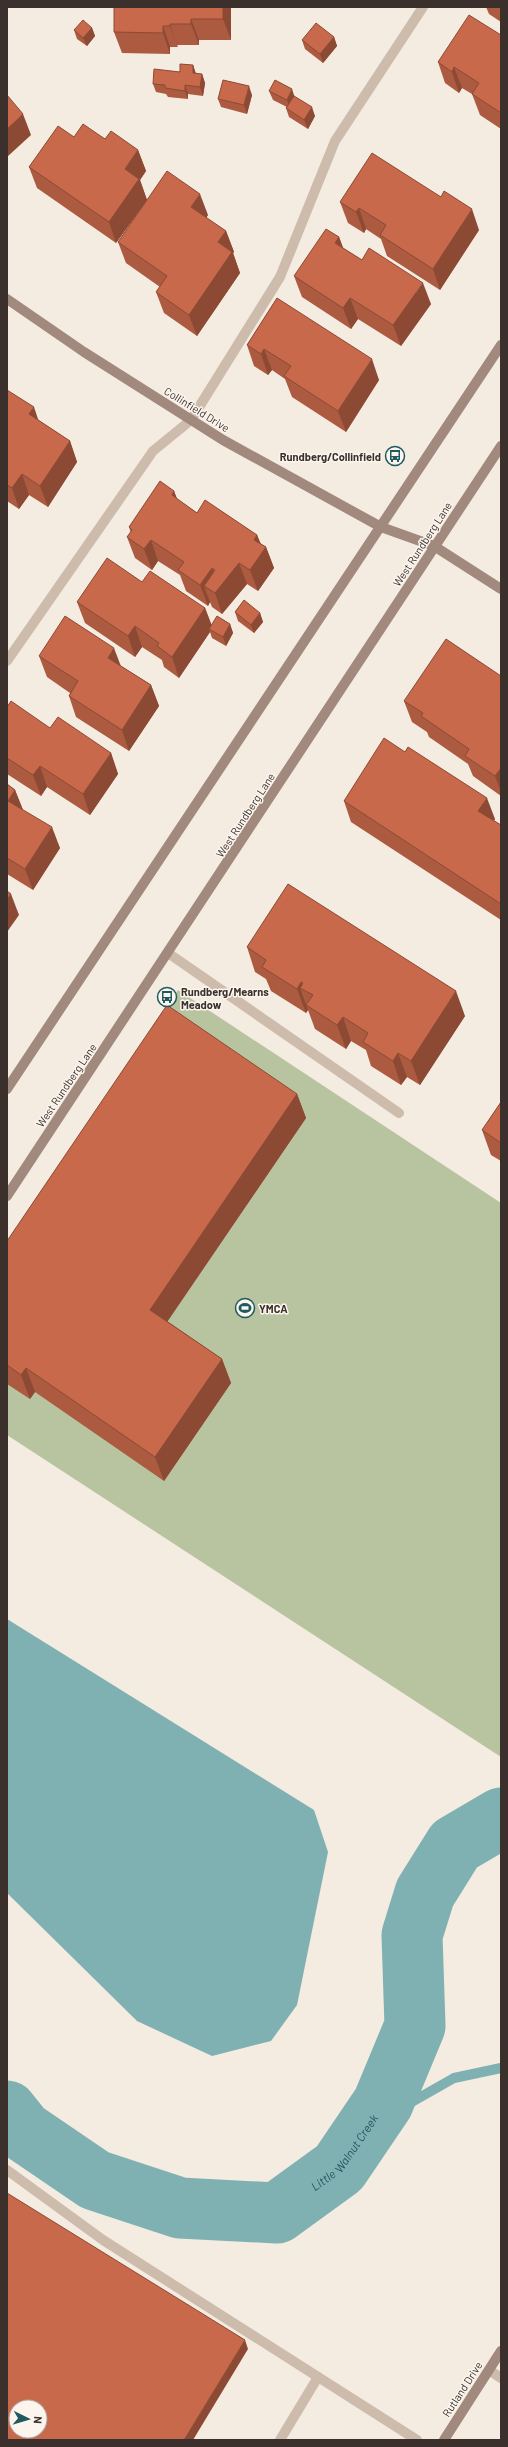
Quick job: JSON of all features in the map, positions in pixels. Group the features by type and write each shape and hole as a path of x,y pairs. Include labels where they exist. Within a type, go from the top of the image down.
{"main road":[{"name":"Collinfield Drive","path":"7,299 191,420 224,440 381,527 434,546 501,589"},
{"path":"7,1089 501,345"},
{"name":"West Rundberg Lane","path":"7,1196 501,446"},
{"name":"Rutland Drive","path":"444,2440 501,2351"}],"lane":[{"path":"7,661 153,451 191,420 280,277 335,141 423,7"},
{"path":"168,953 399,1113"},
{"path":"7,2170 103,2240 417,2440"},
{"path":"489,2370 501,2378"},
{"path":"280,2440 318,2377"}],"green space":[{"path":"178,990 501,1203 501,1757 7,1435 7,1246"}],"water":[{"path":"7,1619 314,1810 328,1852 297,2005 271,2041 212,2056 137,2021 7,1893"}],"building":[{"path":"114,7 223,7 223,19 191,19 191,24 170,24 170,26 163,26 163,33 114,32"},
{"path":"469,15 501,35 501,113 472,94 479,83 454,67 452,72 438,62"},
{"path":"83,20 92,28 83,38 74,30"},
{"path":"316,23 334,37 320,54 302,40"},
{"path":"180,64 193,65 193,73 202,74 200,87 185,85 185,91 165,88 165,85 153,84 154,69 180,72"},
{"path":"223,80 249,86 244,105 218,99"},
{"path":"275,80 292,89 287,100 269,91"},
{"path":"7,95 23,114 7,129"},
{"path":"294,96 312,107 304,120 286,108"},
{"path":"83,124 105,139 111,131 138,150 125,169 139,179 109,222 29,167 58,126 74,137"},
{"path":"372,153 441,197 444,191 472,209 433,269 380,235 386,225 359,208 356,212 340,202"},
{"path":"167,171 200,194 191,207 226,231 218,242 232,252 189,315 156,292 167,276 118,242"},
{"path":"326,229 339,237 335,243 362,260 369,248 423,283 393,325 350,298 343,308 294,276"},
{"path":"277,298 372,359 338,411 284,376 291,366 264,349 261,354 247,345"},
{"path":"7,390 34,407 29,414 70,441 40,486 22,474 12,488 7,485"},
{"path":"160,481 174,491 172,495 197,513 205,500 257,535 254,540 266,547 250,570 239,563 215,593 204,586 215,570 212,568 200,585 178,570 184,562 151,540 144,549 127,537 132,530 129,527"},
{"path":"107,558 142,582 150,571 205,608 172,657 157,646 159,643 135,626 128,636 77,602"},
{"path":"244,600 260,613 251,625 235,612"},
{"path":"65,616 114,648 108,658 151,685 122,730 69,696 78,681 39,656"},
{"path":"217,616 230,624 223,637 209,629"},
{"path":"446,639 501,676 501,768 495,776 465,756 469,749 421,716 423,713 404,701"},
{"path":"11,701 50,728 58,717 111,753 83,794 40,766 33,775 7,758 7,707"},
{"path":"384,738 405,752 408,747 487,798 478,811 501,825 501,904 344,801"},
{"path":"7,784 15,790 8,801 52,827 25,869 7,858"},
{"path":"288,884 456,991 411,1061 398,1053 393,1061 363,1042 368,1033 343,1017 337,1025 306,1005 313,995 300,988 303,983 301,982 297,989 262,967 266,960 247,947"},
{"path":"7,891 11,894 7,900"},
{"path":"167,1005 297,1094 150,1310 222,1359 155,1457 26,1368 21,1375 7,1365 7,1241"},
{"path":"501,1102 501,1143 482,1130"},
{"path":"7,2193 245,2340 184,2440 7,2440"}],"waterway":[{"name":"Little Walnut Creek","path":"7,2111 23,2131 95,2180 180,2208 277,2213 339,2168 383,2103 415,2026 412,1935 425,1893 455,1845 501,1818"},
{"path":"366,2128 454,2078 501,2068"}],"place":[{"name":"Rundberg/Collinfield","path":"395,456"},
{"name":"Rundberg/Mearns Meadow","path":"167,997"},
{"name":"YMCA","path":"245,1308"}]}
